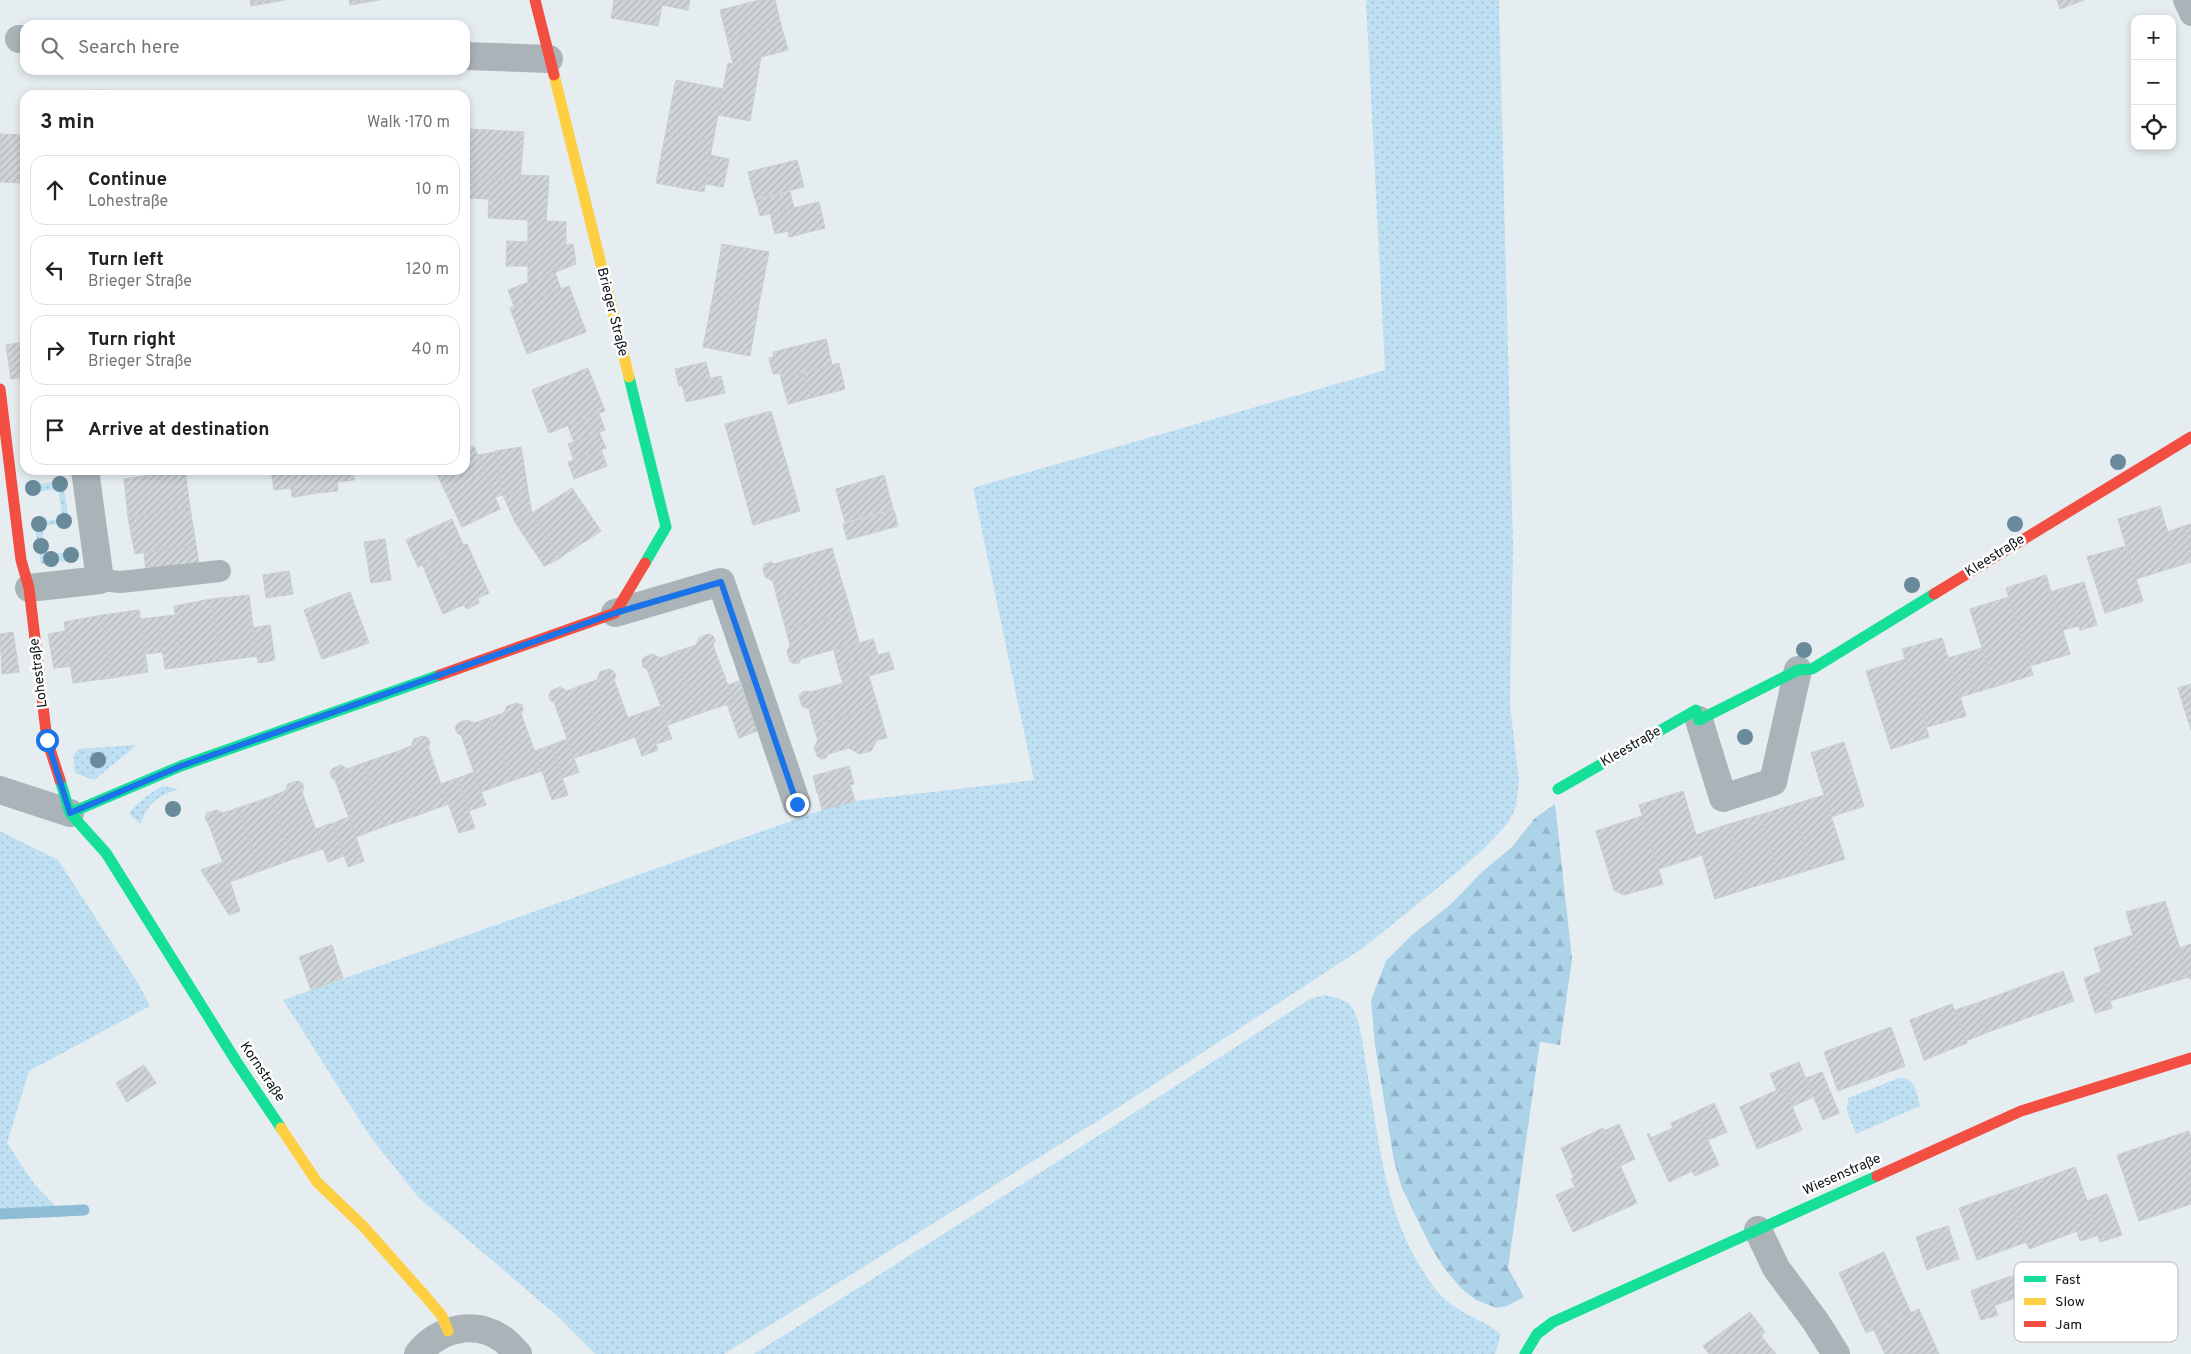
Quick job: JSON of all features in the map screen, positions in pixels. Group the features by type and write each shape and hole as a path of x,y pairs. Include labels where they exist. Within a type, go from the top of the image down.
{"street":[{"name":"Brieger Straße","path":"535,0 666,527 615,613"},
{"path":"470,56 549,59"},
{"name":"Lohestraße","path":"0,389 18,469 21,560 28,588 47,740 70,813"},
{"name":"Kleestraße","path":"1558,789 1696,710 1699,720 1798,670 1812,669 2191,436"},
{"path":"28,588 100,580 85,475"},
{"path":"0,790 70,813 181,766 615,613 721,582 797,804"},
{"path":"1699,720 1723,798 1773,782 1798,670"},
{"name":"Kornstraße","path":"70,813 106,853 236,1062 317,1182 363,1226 420,1290 442,1316 448,1331"},
{"name":"Wiesenstraße","path":"1525,1354 1536,1334 1553,1322 2022,1111 2191,1058"},
{"path":"1758,1230 1776,1268 1816,1322 1836,1354"},
{"path":"418,1354 432,1339 448,1331 468,1328 487,1331 505,1340 518,1354"}],"lane":[{"path":"2184,0 2191,16"},
{"path":"100,580 121,582 220,571"}],"shaded area":[{"path":"1366,0 1499,0 1513,546 1510,705 1519,780 1516,808 1507,824 1484,849 1455,874 1363,948 1099,1120 724,1354 595,1354 556,1315 419,1198 369,1135 283,1000 822,810 855,801 1034,780 973,488 1385,370"},
{"path":"63,482 69,521 42,526 45,555 71,552 75,557 73,560 41,564 34,523 63,518 58,489 31,493 28,488 32,485"},
{"path":"137,745 94,780 75,773 73,757 78,749"},
{"path":"162,786 179,789 165,794 150,805 141,824 129,814 148,795"},
{"path":"0,831 58,860 138,983 150,1006 29,1071 7,1143 35,1185 66,1217 0,1218"},
{"path":"1325,995 1350,1004 1358,1021 1384,1168 1397,1216 1406,1239 1425,1274 1443,1298 1501,1335 1495,1354 754,1354 1310,999"},
{"path":"1899,1078 1904,1078 1912,1083 1920,1106 1856,1134 1847,1111 1848,1098"}],"green space":[{"path":"1555,804 1572,959 1560,1045 1540,1042 1508,1268 1524,1297 1507,1306 1497,1308 1476,1300 1461,1288 1444,1268 1431,1247 1402,1188 1394,1161 1375,1045 1371,1000 1386,961 1412,935 1451,904 1483,871 1512,847 1535,818"}],"building":[{"path":"250,0 285,0 251,6"},
{"path":"349,0 379,0 350,5"},
{"path":"614,0 663,0 658,26 611,18"},
{"path":"663,0 690,0 688,10 662,5"},
{"path":"760,0 775,0 781,25 727,38 720,10"},
{"path":"2057,0 2084,0 2060,9"},
{"path":"781,25 788,50 733,64 727,38"},
{"path":"761,57 750,121 718,115 728,63 733,64"},
{"path":"676,80 723,89 713,141 666,131"},
{"path":"471,129 524,132 520,181 470,178"},
{"path":"666,131 713,141 704,192 656,183"},
{"path":"0,134 20,135 20,183 0,182"},
{"path":"710,155 729,159 723,187 705,184"},
{"path":"797,160 804,187 755,199 748,172"},
{"path":"521,175 549,176 546,221 488,218 490,179 520,181"},
{"path":"470,178 490,179 489,199 470,198"},
{"path":"790,192 794,208 760,216 756,200"},
{"path":"819,202 825,228 789,237 788,231 775,234 770,214"},
{"path":"528,220 566,222 566,245 573,244 576,264 528,283"},
{"path":"507,241 528,242 528,266 506,266"},
{"path":"722,244 769,252 759,304 713,296"},
{"path":"555,272 561,289 514,306 508,290"},
{"path":"569,286 586,332 527,354 510,308"},
{"path":"713,296 759,304 750,356 703,347"},
{"path":"826,339 832,365 781,378 780,373 773,374 769,358 774,357 773,352"},
{"path":"20,343 20,378 11,379 6,345"},
{"path":"706,362 710,378 679,386 675,369"},
{"path":"839,363 845,389 811,398 804,373"},
{"path":"588,368 605,411 549,433 532,390"},
{"path":"804,373 811,398 788,404 781,378"},
{"path":"721,376 725,393 686,402 682,385"},
{"path":"771,411 786,462 739,475 725,424"},
{"path":"599,414 605,430 574,442 568,426"},
{"path":"599,432 606,448 574,460 568,444"},
{"path":"474,446 500,509 462,527 437,475 470,475 470,448"},
{"path":"521,447 528,491 503,495 495,451"},
{"path":"601,450 607,466 574,479 568,462"},
{"path":"495,452 503,495 495,497 478,455"},
{"path":"786,462 800,511 753,525 739,475"},
{"path":"151,475 186,475 190,508 128,517 124,479"},
{"path":"272,475 292,475 295,497 292,497 291,488 274,490"},
{"path":"292,475 313,475 315,493 295,497"},
{"path":"313,475 354,475 354,480 337,482 338,491 315,493"},
{"path":"884,475 893,509 845,522 836,489"},
{"path":"572,488 601,531 561,557 532,513"},
{"path":"528,491 532,513 515,522 503,495"},
{"path":"2160,506 2178,566 2136,579 2118,519"},
{"path":"190,508 196,545 135,554 128,517"},
{"path":"894,510 898,526 847,540 843,524"},
{"path":"532,513 561,558 544,566 515,522"},
{"path":"452,519 463,545 467,544 418,567 406,540"},
{"path":"2191,524 2191,550 2184,526"},
{"path":"2184,526 2191,550 2191,562 2178,566 2167,532"},
{"path":"385,539 391,580 371,583 364,542"},
{"path":"467,544 489,593 478,598 479,603 467,609 463,605 443,614 422,564"},
{"path":"196,545 199,563 146,570 144,553"},
{"path":"2126,546 2143,601 2105,613 2087,557"},
{"path":"832,548 841,579 777,597 773,581 765,577 763,568 765,564 771,562 774,564"},
{"path":"289,571 293,594 266,598 263,575"},
{"path":"2046,575 2070,654 2030,666 2006,588"},
{"path":"841,579 851,612 786,630 777,597"},
{"path":"2084,582 2097,625 2080,630 2067,587"},
{"path":"2067,587 2079,626 2063,630 2051,592"},
{"path":"350,592 369,643 322,659 304,610"},
{"path":"249,595 257,656 220,661 211,599"},
{"path":"2009,597 2033,675 1994,687 1970,609"},
{"path":"211,599 220,661 182,667 174,606"},
{"path":"139,610 148,672 111,678 102,615"},
{"path":"851,612 859,642 801,659 799,663 794,664 790,661 787,652 790,645 786,630"},
{"path":"102,615 111,678 73,683 64,622"},
{"path":"175,615 182,667 165,669 158,617"},
{"path":"158,617 163,652 146,654 140,619"},
{"path":"270,625 275,660 258,663 253,628"},
{"path":"65,631 71,666 54,668 48,634"},
{"path":"13,632 19,672 2,674 0,634"},
{"path":"708,634 713,636 715,641 713,645 734,702 698,714 675,652 696,645 699,638"},
{"path":"1942,638 1966,716 1927,727 1902,649"},
{"path":"873,639 878,655 838,667 834,650"},
{"path":"1982,648 1994,687 1977,692 1965,653"},
{"path":"675,652 698,714 668,725 647,669 643,667 642,661 644,657 653,654 660,658"},
{"path":"889,652 894,669 843,683 838,667"},
{"path":"1965,653 1977,692 1960,697 1948,658"},
{"path":"1906,659 1929,737 1891,749 1866,671"},
{"path":"610,669 616,676 614,680 635,737 605,748 582,685 597,680 600,672"},
{"path":"869,676 878,707 813,725 809,709 802,706 799,696 802,692 811,692"},
{"path":"739,681 757,731 739,738 727,704 734,702 728,685"},
{"path":"2191,684 2191,730 2178,688"},
{"path":"582,685 605,748 574,758 554,702 550,700 549,695 551,691 560,687 567,691"},
{"path":"517,703 522,705 523,710 521,714 542,771 511,781 489,718 504,713 507,706"},
{"path":"660,706 672,739 656,744 644,712"},
{"path":"878,707 887,738 877,740 871,751 859,754 849,748 828,754 826,758 821,759 817,756 814,747 818,740 813,725"},
{"path":"644,712 658,750 642,756 628,718"},
{"path":"489,718 511,781 481,792 461,735 457,733 455,728 458,723 467,720 474,723"},
{"path":"423,736 428,738 430,743 428,747 448,804 418,815 396,752 411,746 414,739"},
{"path":"567,739 579,772 563,778 551,745"},
{"path":"1844,742 1864,806 1831,817 1811,753"},
{"path":"551,745 568,795 552,800 535,751"},
{"path":"396,752 418,815 385,826 363,763"},
{"path":"363,763 385,826 356,837 335,780 330,773 332,769 341,765 348,769"},
{"path":"849,766 854,784 817,793 813,776"},
{"path":"474,772 486,805 469,811 458,778"},
{"path":"457,778 475,828 459,833 441,784"},
{"path":"298,781 302,783 304,788 302,792 323,849 293,859 270,797 285,791 288,784"},
{"path":"850,785 855,801 822,810 818,793"},
{"path":"1683,791 1702,855 1659,869 1639,805"},
{"path":"1824,795 1845,859 1812,869 1792,805"},
{"path":"270,797 293,859 260,871 238,808"},
{"path":"1792,805 1812,869 1780,879 1760,815"},
{"path":"238,808 260,871 230,882 205,818 207,813 216,810 223,813"},
{"path":"1760,815 1780,879 1749,888 1729,824"},
{"path":"1642,816 1663,884 1624,895 1614,890 1596,831"},
{"path":"349,817 364,861 348,867 333,823"},
{"path":"332,823 344,856 328,862 316,829"},
{"path":"1729,824 1749,888 1715,899 1696,835"},
{"path":"223,862 240,911 229,915 201,870"},
{"path":"2165,901 2189,977 2149,989 2126,912"},
{"path":"2133,935 2149,989 2110,1001 2094,948"},
{"path":"2191,944 2191,979 2189,979 2180,948"},
{"path":"332,945 337,961 305,973 299,957"},
{"path":"337,961 343,978 311,990 305,973"},
{"path":"2063,971 2074,1001 1988,1032 1977,1003"},
{"path":"2101,972 2112,1008 2095,1013 2084,978"},
{"path":"1977,1003 1988,1032 1966,1041 1955,1010"},
{"path":"1952,1004 1967,1043 1924,1060 1910,1020"},
{"path":"1891,1027 1905,1066 1838,1091 1824,1052"},
{"path":"1799,1062 1813,1097 1793,1106 1784,1087 1777,1091 1770,1074"},
{"path":"144,1065 156,1083 127,1102 116,1083"},
{"path":"1822,1072 1839,1113 1823,1120 1806,1078"},
{"path":"1784,1087 1802,1130 1757,1149 1740,1107"},
{"path":"1714,1103 1727,1132 1708,1140 1695,1112"},
{"path":"1695,1112 1719,1165 1695,1176 1692,1171 1669,1182 1647,1134 1649,1133 1651,1138 1673,1128 1671,1123"},
{"path":"1619,1124 1635,1159 1620,1166 1604,1131"},
{"path":"1603,1128 1637,1203 1573,1232 1556,1195 1575,1187 1571,1179 1574,1178 1561,1148"},
{"path":"2189,1131 2191,1139 2191,1204 2139,1221 2117,1155"},
{"path":"2075,1167 2099,1235 2080,1241 2077,1231 2029,1249 2008,1191"},
{"path":"2008,1191 2026,1242 1977,1260 1959,1208"},
{"path":"2107,1194 2122,1235 2100,1242 2087,1201"},
{"path":"1948,1226 1959,1259 1943,1264 1932,1231"},
{"path":"1932,1231 1943,1264 1927,1270 1916,1237"},
{"path":"1884,1252 1911,1313 1866,1333 1839,1273"},
{"path":"2014,1275 2014,1298 1993,1306 1986,1285"},
{"path":"1986,1285 1998,1315 1981,1320 1971,1291"},
{"path":"1919,1309 1939,1354 1885,1354 1874,1330"},
{"path":"1750,1312 1765,1332 1761,1336 1776,1354 1709,1354 1703,1346"}],"waterway":[{"path":"0,1214 84,1210"}],"traffic: fast":[{"path":"629,377 666,527 645,563"},
{"path":"1558,789 1696,710 1699,720 1798,670 1812,669 1934,594"},
{"path":"70,813 181,766 440,675"},
{"path":"60,780 70,813 106,853 236,1061 281,1128"},
{"path":"1525,1354 1537,1334 1553,1322 1877,1176"}],"traffic: slow":[{"path":"554,75 629,377"},
{"path":"281,1128 317,1182 363,1226 426,1297 442,1316 448,1331"}],"traffic: jam":[{"path":"535,0 554,75"},
{"path":"0,389 21,560 29,588 47,740 60,780"},
{"path":"1934,594 2191,437"},
{"path":"440,675 615,613 645,563"},
{"path":"1877,1176 2021,1111 2191,1058"}],"route":[{"path":"47,740 70,813 181,766 615,613 721,582 797,804"}]}
